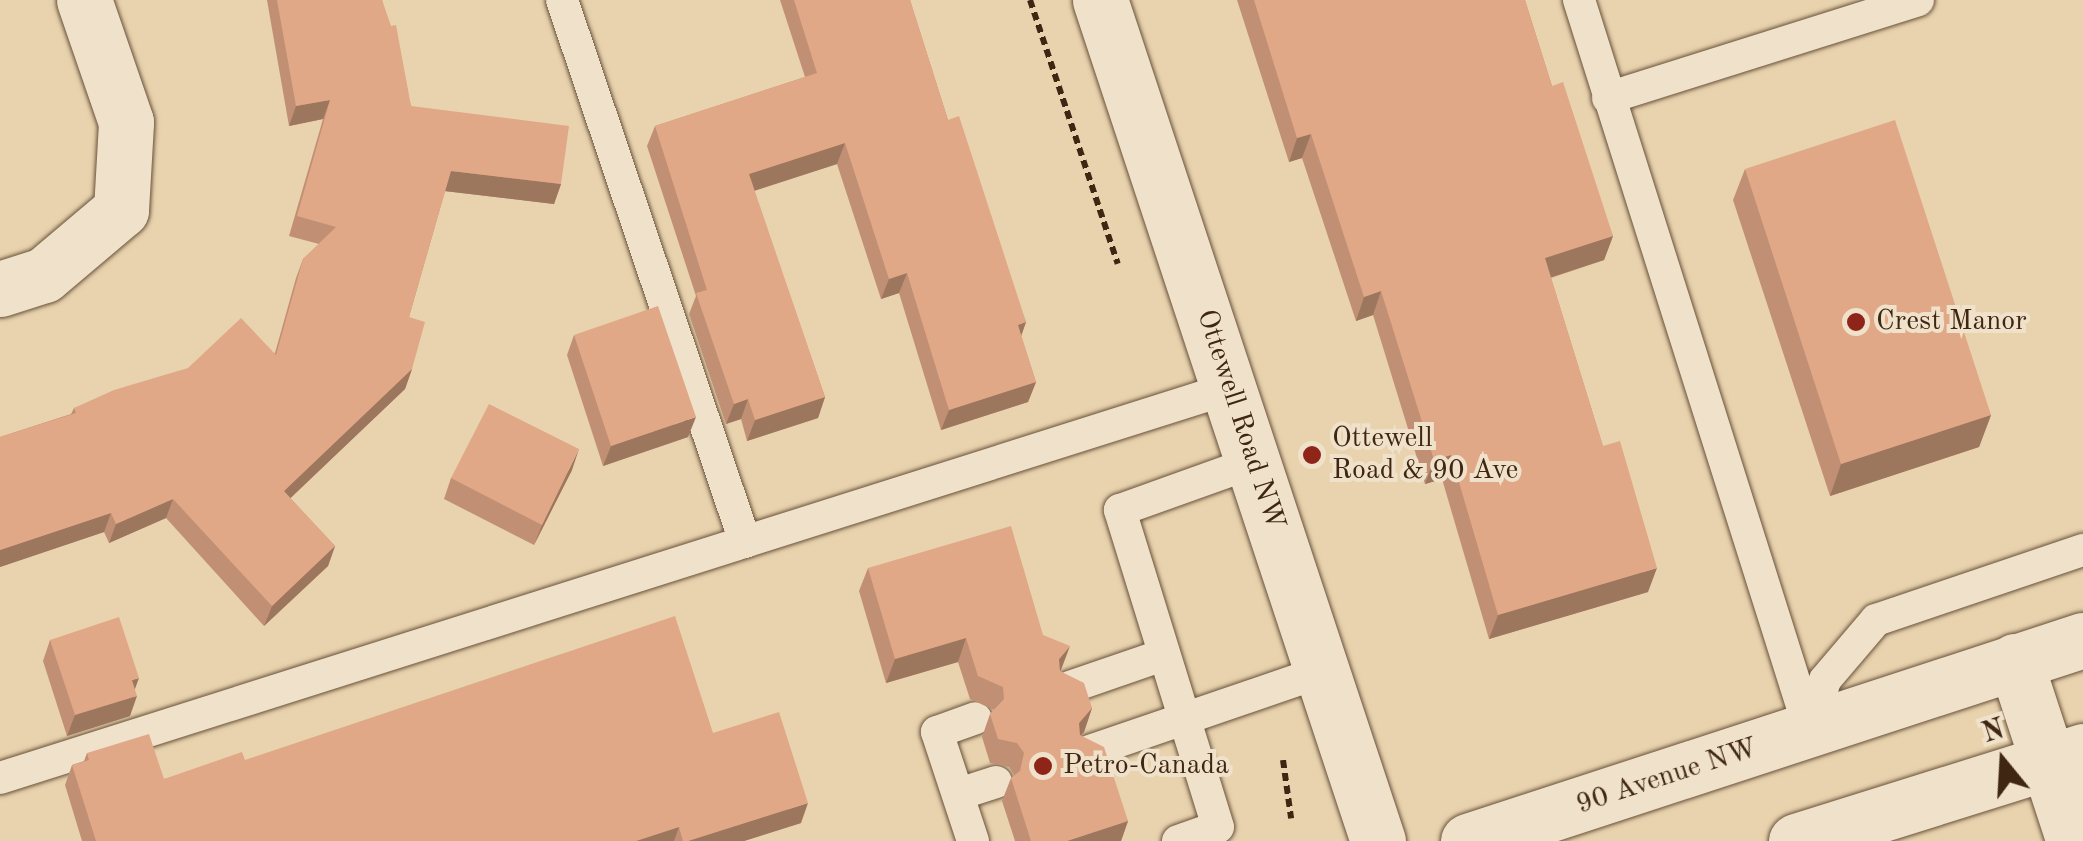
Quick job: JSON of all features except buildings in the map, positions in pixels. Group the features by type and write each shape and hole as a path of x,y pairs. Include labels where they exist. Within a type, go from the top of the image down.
{"street":[{"path":"0,289 44,275 122,210 126,122 84,0"},
{"name":"Ottewell Road NW","path":"1100,0 1378,841"},
{"name":"90 Avenue NW","path":"1468,841 2083,640"},
{"path":"2015,661 2065,757 2074,841"},
{"path":"1796,841 2065,757"}],"lane":[{"path":"562,0 745,542"},
{"path":"1579,0 1810,731"},
{"path":"1608,98 1918,0"},
{"path":"0,778 1230,388"},
{"path":"1178,841 1221,834 1182,721 1120,510 1254,462"},
{"path":"1810,731 1825,680 1876,620 2083,550"},
{"path":"1070,687 1163,655"},
{"path":"1090,751 1321,672"},
{"path":"973,841 937,732 976,718"},
{"path":"959,794 996,782"}],"place":[{"name":"Crest Manor","path":"1856,322"},
{"name":"Ottewell Road & 90 Ave","path":"1312,455"},
{"name":"Petro-Canada","path":"1043,766"}]}
